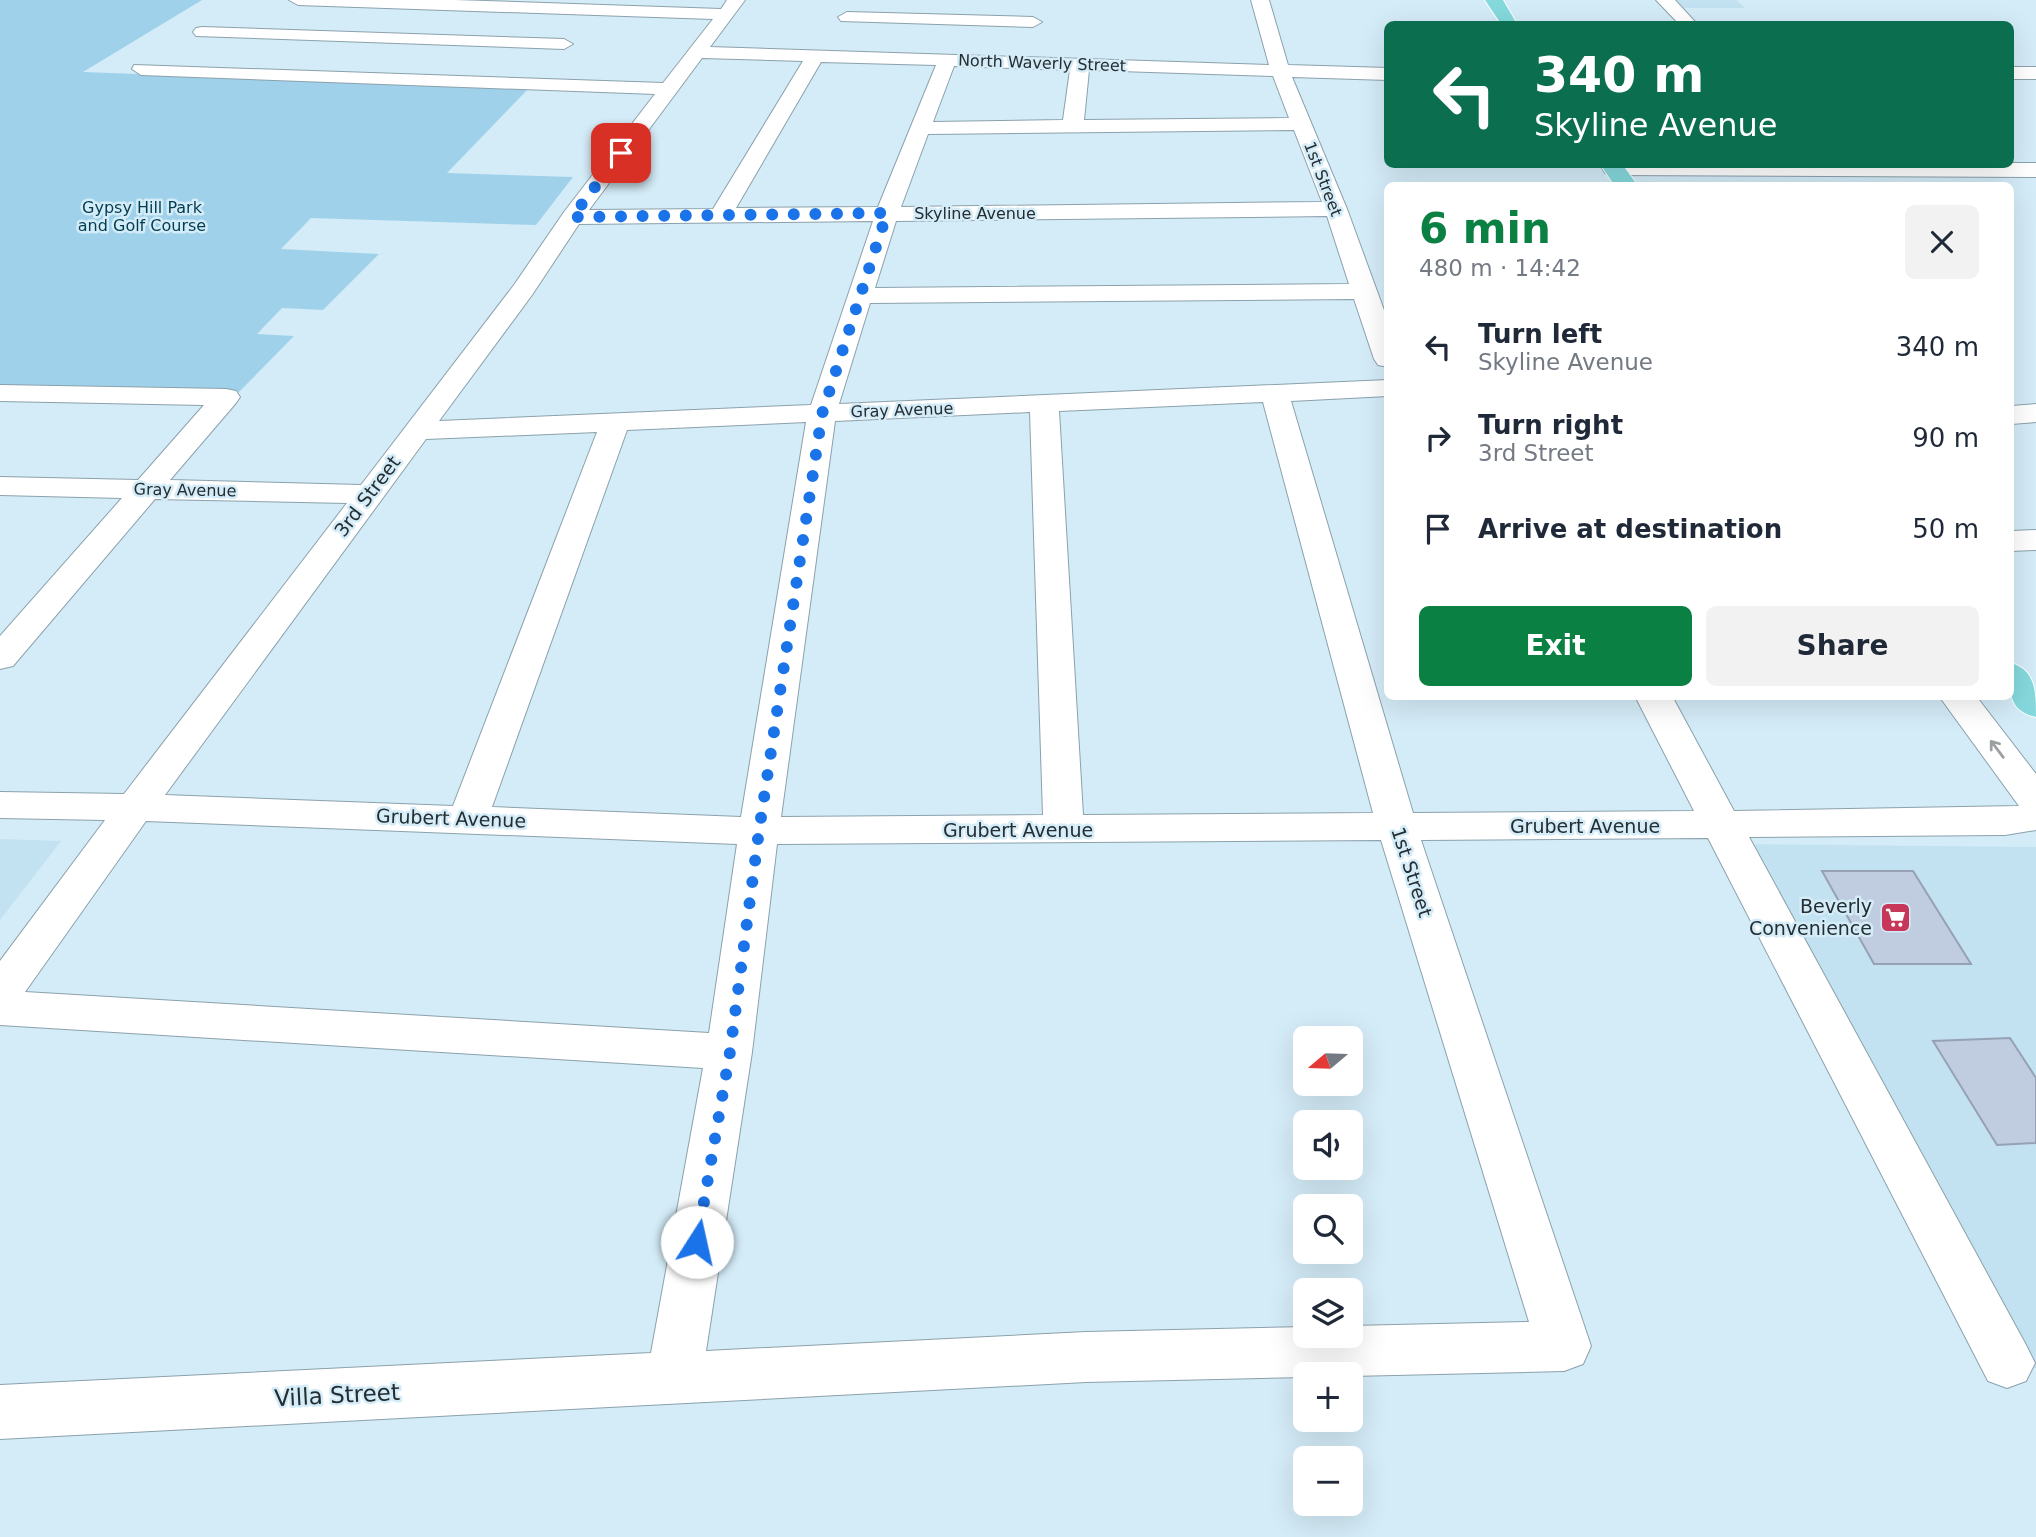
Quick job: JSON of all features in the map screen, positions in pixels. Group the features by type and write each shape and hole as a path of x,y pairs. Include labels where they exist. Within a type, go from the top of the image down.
{"main road":[{"path":"1494,0 1507,21"},
{"path":"1613,168 1624,182"},
{"path":"2014,678 2036,706"}],"street":[{"path":"298,0 730,7"},
{"path":"721,215 856,0"},
{"path":"847,17 1029,42 1035,0"},
{"name":"1st Street","path":"1260,0 1280,69 1336,209 1384,348"},
{"path":"1665,0 1685,21"},
{"path":"521,83 605,5"},
{"name":"3rd Street","path":"0,994 135,807 523,290 572,217 730,7"},
{"path":"202,32 573,36"},
{"name":"North Waverly Street","path":"695,52 947,60 1029,42 1080,64 1384,74"},
{"path":"674,1378 730,1052 759,831 822,414 887,213 947,60"},
{"path":"1073,126 1080,64"},
{"path":"141,69 668,89"},
{"path":"2014,73 2036,73"},
{"path":"920,128 1302,124"},
{"path":"1824,168 2036,170"},
{"name":"Skyline Avenue","path":"572,217 1336,209"},
{"path":"860,296 1364,291"},
{"name":"Gray Avenue","path":"416,431 1384,388"},
{"path":"0,393 226,397 147,489 16,622 0,658"},
{"name":"1st Street","path":"1275,394 1397,827 1564,1346"},
{"path":"1044,404 1064,830"},
{"path":"2014,415 2036,414"},
{"path":"468,818 615,423"},
{"name":"Gray Avenue","path":"0,486 369,494"},
{"path":"2014,541 2036,540"},
{"path":"1655,700 2007,1363"},
{"path":"1960,700 2036,801"},
{"name":"Grubert Avenue","path":"0,805 468,818 759,831 2005,822 2036,817"},
{"path":"0,1008 730,1052"},
{"name":"Villa Street","path":"0,1412 1086,1357 1564,1346"}],"shaded area":[{"path":"1675,0 1736,0 1745,8 1683,8"},
{"path":"0,839 61,841 0,920"},
{"path":"1738,844 2036,847 2036,1368 2022,1368"}],"green space":[{"name":"Gypsy Hill Park and Golf Course","path":"0,0 202,0 83,72 529,88 447,173 573,177 536,225 311,218 281,249 379,254 323,310 282,308 257,334 294,336 237,394 0,390"}],"building":[{"name":"Beverly Convenience","path":"1822,871 1913,871 1971,964 1874,964"},
{"path":"2010,1038 2036,1078 2036,1143 1997,1145 1933,1041"}],"place":[{"name":"Beverly Convenience","path":"1895,917"}],"route":[{"path":"621,153 572,217 887,213 822,414 759,831 730,1052 697,1242"}]}
